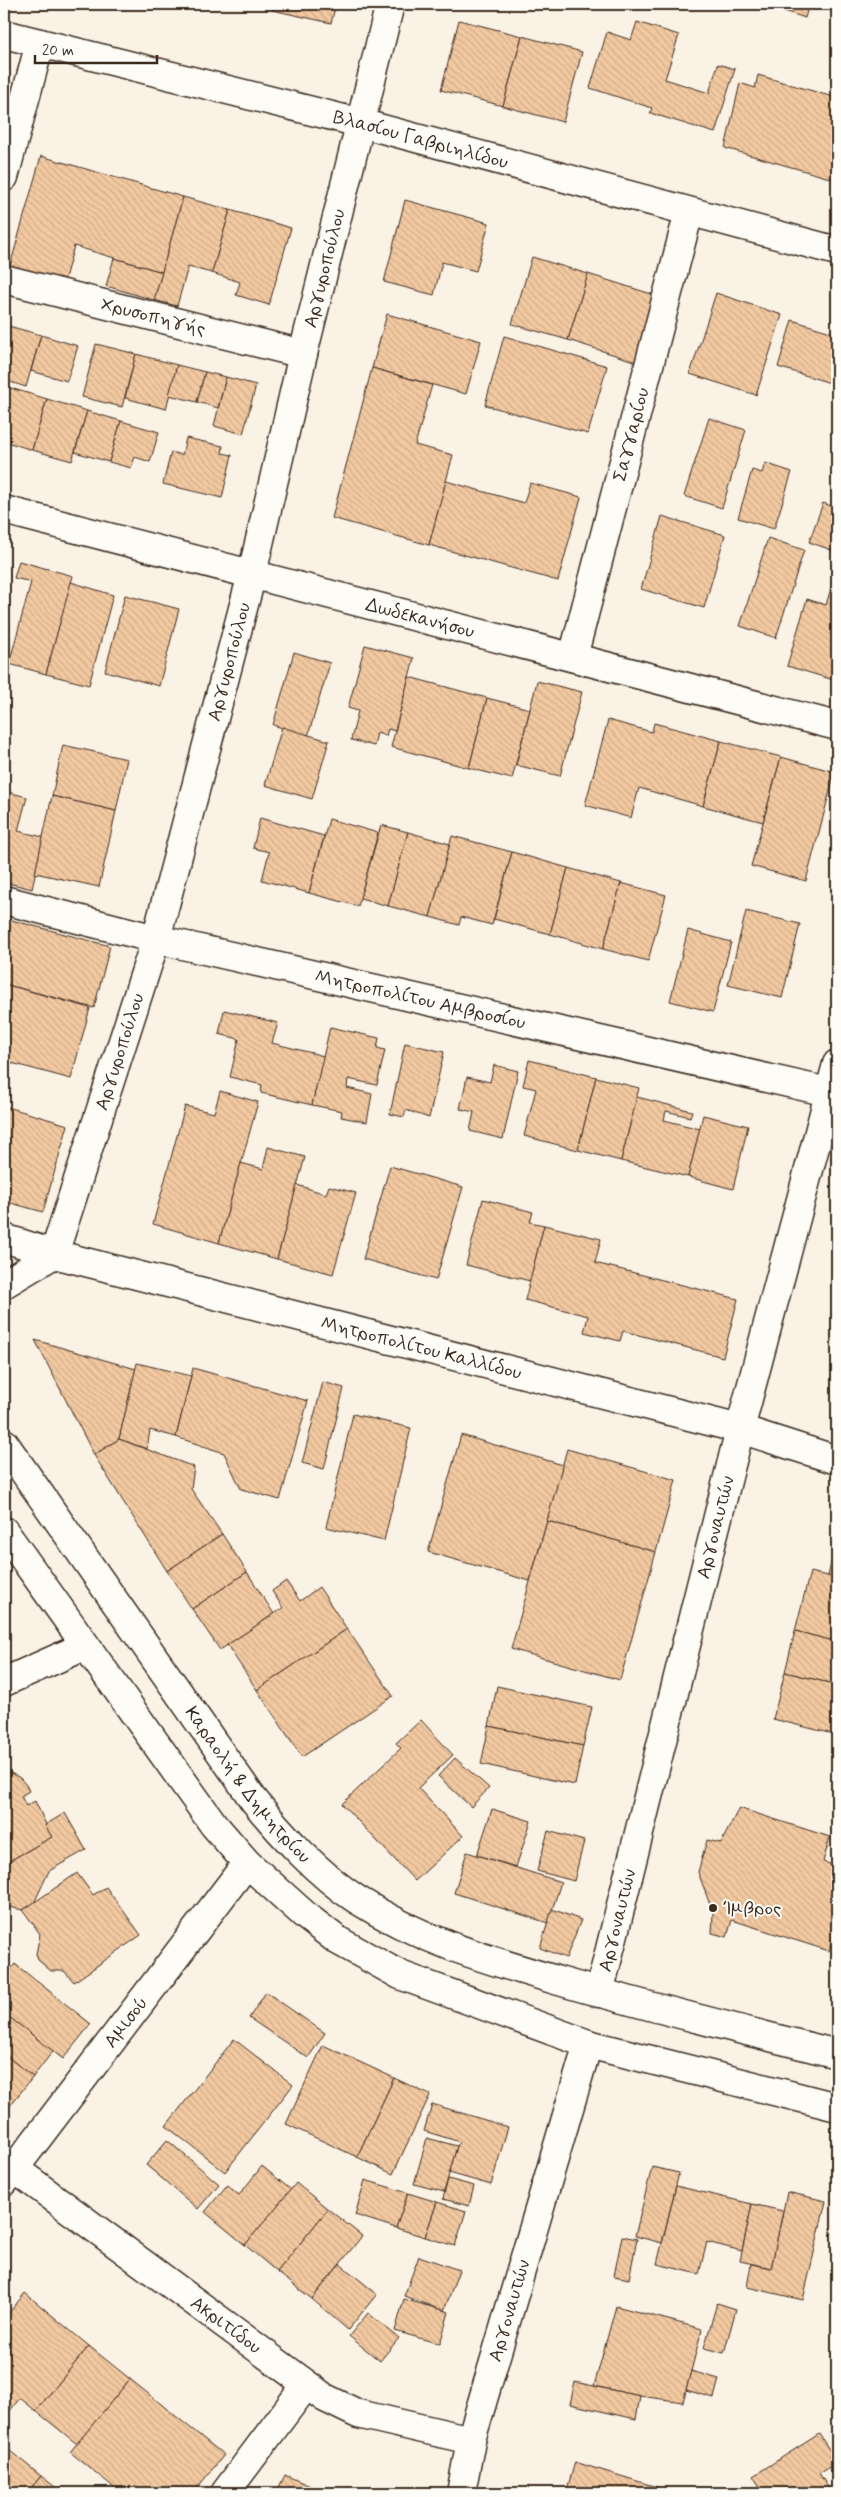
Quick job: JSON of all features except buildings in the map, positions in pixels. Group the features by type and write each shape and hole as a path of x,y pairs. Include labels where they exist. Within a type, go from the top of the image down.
{"street":[{"name":"Αργυροπούλου","path":"54,1254 156,939 252,574 303,354 390,4"},
{"name":"Βλασίου Γαβριηλίδου","path":"4,34 360,123 837,251"},
{"path":"4,177 40,43"},
{"name":"Σαγγαρίου","path":"572,657 689,212"},
{"name":"Χρυσοπηγής","path":"4,279 303,354"},
{"name":"Δωδεκανήσου","path":"4,510 837,726"},
{"name":"Μητροπολίτου Αμβροσίου","path":"4,900 156,939 834,1093"},
{"name":"Αργοναυτών","path":"599,1993 740,1429 834,1093 837,1064"},
{"name":"Μητροπολίτου Καλλίδου","path":"4,1238 54,1254 740,1429 837,1460"},
{"path":"4,1284 54,1254"},
{"name":"Καραολή & Δημητρίου","path":"4,1443 238,1777 269,1818 309,1859 355,1898 412,1931 463,1953 599,1993 837,2054"},
{"path":"4,1531 208,1818 247,1863 306,1916 337,1940 400,1975 450,1995 588,2044 837,2107"},
{"path":"4,1682 85,1646"},
{"name":"Αμισού","path":"7,2170 247,1863"},
{"name":"Αργοναυτών","path":"461,2493 471,2440 588,2044"},
{"name":"Ακριτίδου","path":"7,2170 325,2398 358,2414 471,2440"},
{"path":"225,2493 306,2385"}],"place":[{"name":"Ίμβρος","path":"713,1908"}]}
